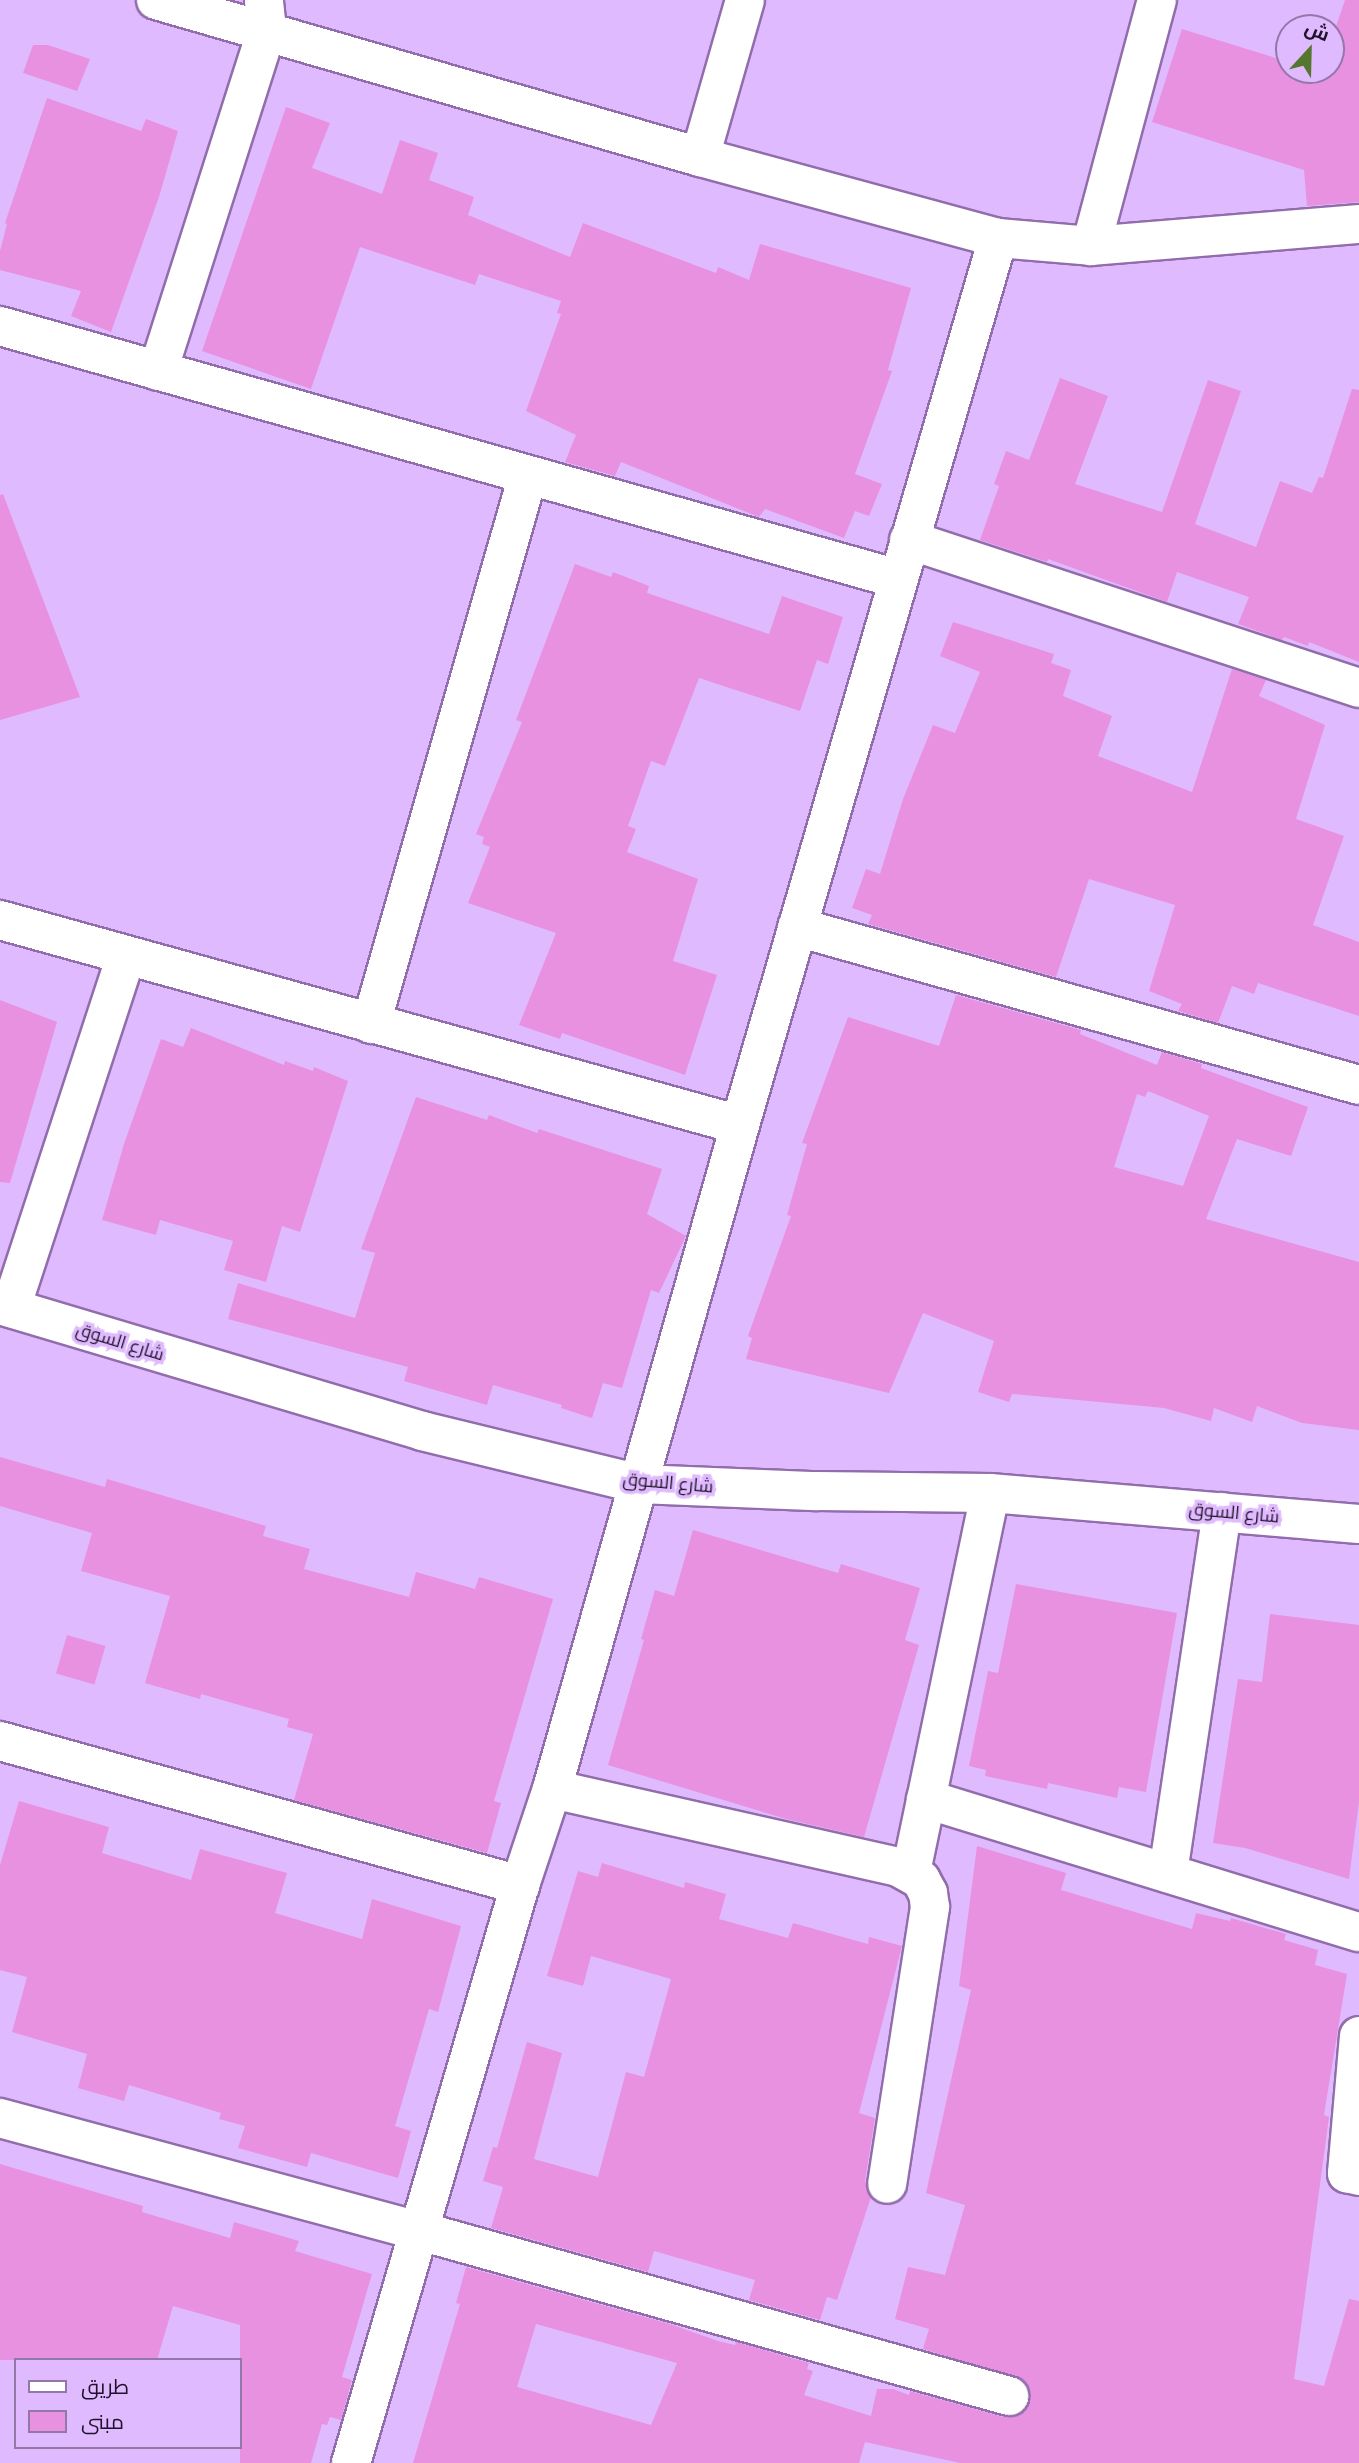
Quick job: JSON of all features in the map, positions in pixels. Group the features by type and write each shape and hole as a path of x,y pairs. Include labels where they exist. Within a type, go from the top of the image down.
{"street":[{"path":"156,0 266,15 700,157 999,238 1091,246 1359,224"},
{"path":"700,157 745,0"},
{"path":"1091,246 1157,0"},
{"path":"158,371 266,15"},
{"path":"351,2463 520,1885 552,1789 797,927 999,238"},
{"path":"0,326 898,579"},
{"path":"371,1024 528,475"},
{"path":"909,540 1359,688"},
{"path":"0,920 740,1125"},
{"path":"797,927 1359,1085"},
{"path":"6,1307 126,956"},
{"name":"شارع السوق","path":"6,1307 422,1431 639,1484 817,1492 990,1493 1359,1524"},
{"path":"911,1872 990,1493"},
{"path":"1168,1873 1222,1512"},
{"path":"0,1741 520,1885"},
{"path":"552,1789 911,1872 928,1893 930,1907 887,2184"},
{"path":"926,1798 1359,1932"},
{"path":"1359,2036 1347,2173 1359,2176"},
{"path":"0,2118 419,2231 1009,2396"}],"building":[{"path":"1345,0 1359,0 1359,202 1307,206 1304,170 1152,122 1182,29 1275,58 1275,84 1345,84 1345,14 1340,14"},
{"path":"33,45 48,45 90,59 77,91 23,73"},
{"path":"47,98 141,131 146,119 178,131 159,197 111,332 71,316 81,291 0,270 5,223"},
{"path":"286,107 330,123 312,168 382,194 400,140 438,153 429,180 474,197 468,215 570,257 583,223 716,273 718,267 749,280 760,244 911,288 888,370 892,371 855,474 882,484 869,516 855,511 844,538 765,509 759,517 621,462 615,476 565,462 576,435 526,411 561,314 557,313 561,301 479,274 475,285 360,247 311,389 202,351"},
{"path":"1060,378 1108,396 1075,484 1162,512 1208,380 1241,391 1195,524 1256,547 1280,481 1312,493 1319,477 1323,478 1352,389 1359,390 1359,662 1309,642 1308,646 1284,637 1282,640 1238,624 1249,597 1177,572 1167,602 1048,559 1047,562 980,540 999,486 994,484 1006,451 1029,460"},
{"path":"3,494 80,697 0,720 0,495"},
{"path":"575,564 611,577 613,572 649,586 647,593 769,634 782,596 843,617 828,664 817,660 800,711 699,678 665,766 651,761 628,826 636,829 627,852 698,879 673,961 717,975 685,1075 562,1033 560,1039 519,1025 556,933 468,903 490,847 482,844 484,837 476,834 522,722 516,720"},
{"path":"953,622 1054,654 1051,663 1071,670 1063,696 1112,716 1098,756 1192,792 1232,669 1266,680 1259,696 1325,725 1296,819 1344,836 1313,925 1359,942 1359,1016 1258,983 1254,994 1232,986 1218,1023 1178,1011 1182,1004 1149,991 1175,905 1089,879 1056,977 868,924 872,915 852,908 866,869 880,874 903,799 933,725 955,733 980,672 940,656"},
{"path":"956,995 1081,1030 1080,1034 1157,1065 1162,1052 1202,1064 1201,1068 1308,1107 1291,1156 1237,1139 1206,1219 1359,1262 1359,1430 1302,1423 1257,1406 1252,1422 1214,1408 1211,1421 1164,1408 1012,1394 1009,1402 978,1392 994,1341 923,1313 889,1393 746,1359 752,1338 748,1336 791,1216 787,1215 807,1144 802,1143 848,1017 939,1046","holes":["1148,1091 1209,1116 1183,1186 1114,1167 1137,1094 1145,1097"]},
{"path":"0,1000 57,1022 10,1183 0,1182"},
{"path":"191,1028 284,1065 285,1061 313,1071 314,1067 348,1081 300,1232 282,1226 266,1282 224,1270 233,1241 160,1220 156,1235 102,1220 124,1144 161,1039 183,1047"},
{"path":"416,1097 487,1120 489,1115 537,1133 539,1129 662,1169 647,1214 686,1236 659,1293 651,1290 622,1388 603,1383 592,1418 561,1408 562,1405 493,1385 487,1405 404,1381 408,1367 228,1319 238,1283 355,1318 375,1253 361,1249"},
{"path":"0,1457 105,1487 107,1479 266,1526 263,1536 310,1549 304,1569 409,1597 416,1572 475,1589 479,1577 553,1599 494,1801 501,1803 487,1853 294,1800 313,1734 287,1727 289,1719 201,1694 200,1699 145,1683 170,1596 81,1571 92,1533 0,1506"},
{"path":"693,1530 838,1573 841,1564 920,1588 905,1640 919,1645 864,1837 786,1819 608,1765 644,1640 641,1639 655,1590 674,1596"},
{"path":"1016,1584 1177,1613 1146,1792 1119,1787 1117,1798 1048,1783 1047,1789 985,1776 986,1770 969,1766 988,1671 998,1673"},
{"path":"1270,1614 1359,1625 1359,1802 1349,1879 1245,1848 1213,1843 1238,1679 1262,1682"},
{"path":"67,1635 105,1646 94,1684 56,1673"},
{"path":"19,1801 109,1827 102,1853 191,1880 200,1849 287,1873 275,1913 362,1939 372,1899 461,1926 438,2012 429,2009 395,2126 411,2131 398,2178 311,2153 307,2167 238,2148 245,2126 219,2119 221,2113 129,2085 124,2101 78,2088 87,2054 12,2032 27,1977 0,1970 0,1865"},
{"path":"977,1846 1066,1873 1061,1890 1192,1929 1196,1913 1230,1921 1231,1918 1286,1934 1284,1940 1318,1950 1315,1965 1347,1974 1324,2115 1329,2117 1294,2379 1324,2386 1349,2299 1359,2301 1359,2463 960,2463 865,2442 859,2463 413,2463 460,2304 456,2303 466,2267 670,2324 718,2341 735,2345 736,2342 809,2363 807,2369 813,2371 804,2395 871,2416 877,2389 893,2389 909,2395 910,2391 1003,2417 1015,2417 1025,2411 1030,2401 1030,2391 1024,2380 923,2349 929,2329 895,2319 908,2267 945,2275 965,2205 926,2193 971,1990 959,1986","holes":["536,2324 677,2363 651,2425 517,2387"]},
{"path":"602,1863 684,1888 685,1882 726,1894 719,1919 788,1938 793,1923 868,1944 869,1937 902,1946 859,2113 875,2118 865,2181 871,2197 837,2300 827,2297 820,2320 749,2300 755,2280 654,2251 648,2272 491,2228 503,2187 483,2181 493,2147 497,2148 527,2042 562,2053 534,2159 598,2177 626,2072 644,2077 671,1979 591,1956 583,1986 547,1976 578,1871 598,1877"},
{"path":"0,2164 143,2206 142,2212 230,2238 234,2222 299,2241 295,2251 372,2274 342,2377 352,2380 341,2420 330,2417 327,2425 322,2424 311,2463 240,2463 240,2325 173,2306 158,2358 0,2360"}]}
